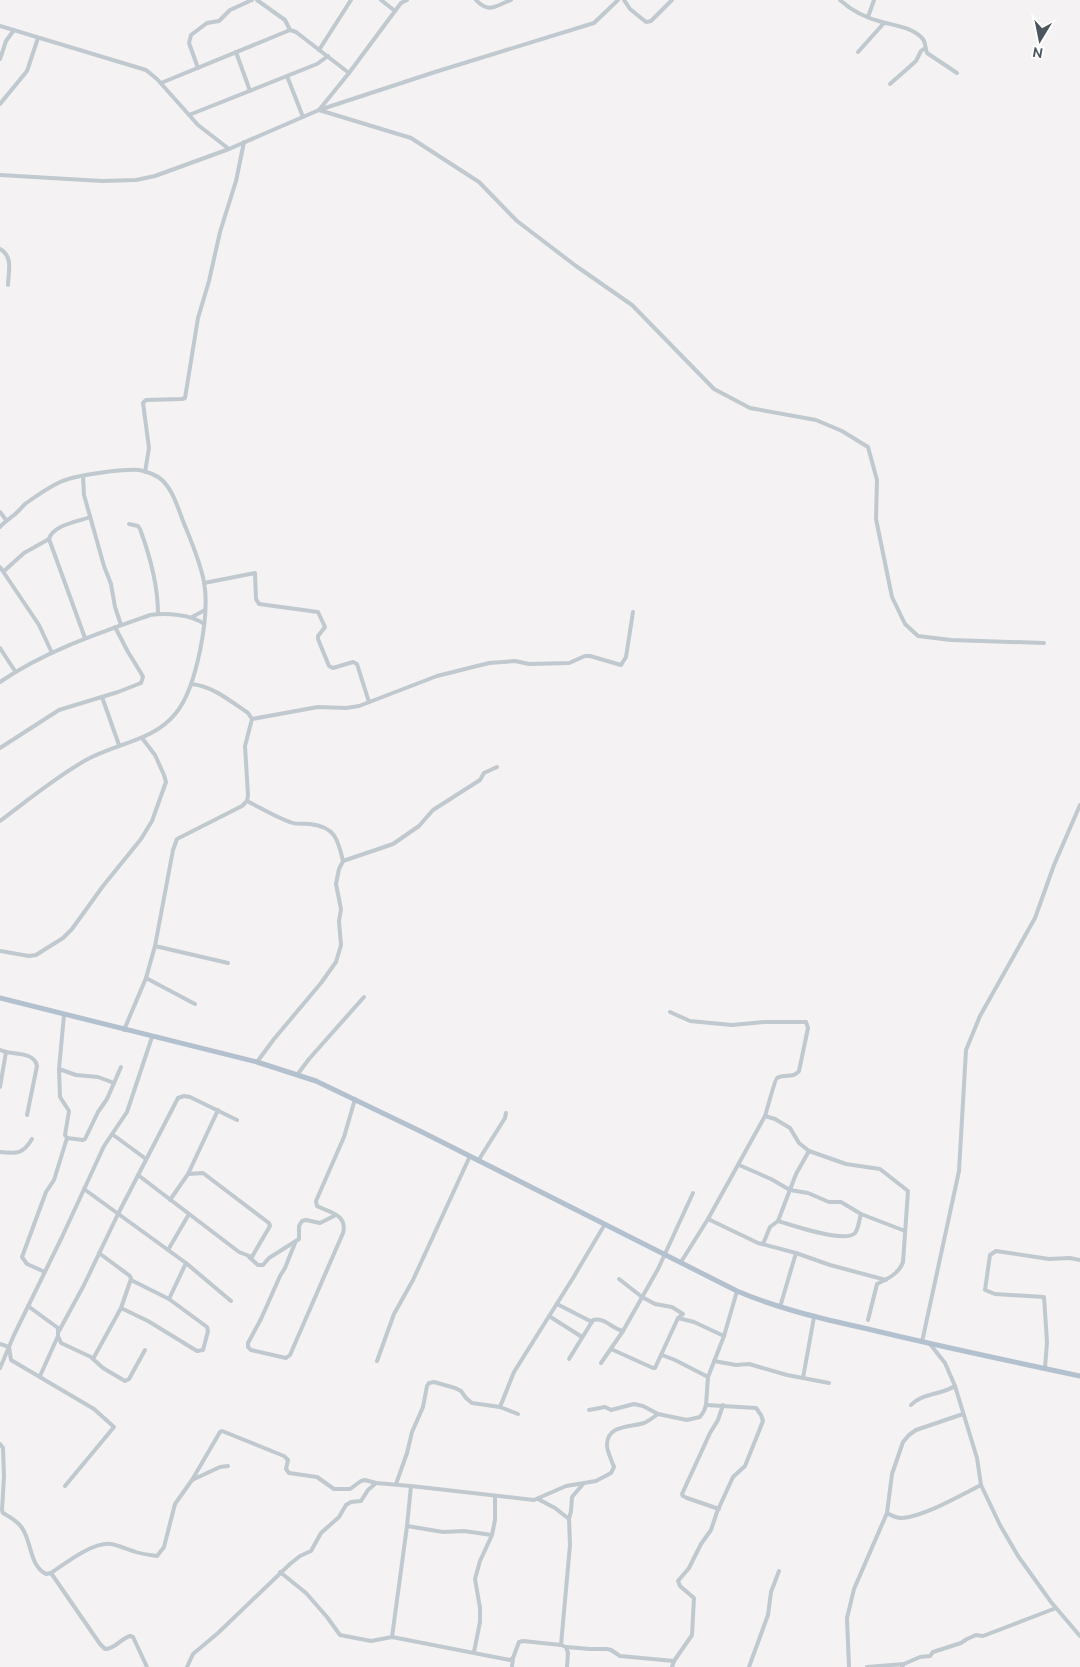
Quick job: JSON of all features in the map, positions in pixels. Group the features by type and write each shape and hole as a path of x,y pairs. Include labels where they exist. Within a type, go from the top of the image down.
{"main road":[{"path":"0,998 257,1062 316,1081 470,1156 737,1291 780,1307 814,1317 930,1344 1080,1376"}],"street":[{"path":"198,68 189,43 190,34 207,23 219,21 230,10 252,0"},
{"path":"258,0 285,20 290,30"},
{"path":"319,50 352,0"},
{"path":"381,0 394,11"},
{"path":"318,110 349,73 394,11 401,3 407,0"},
{"path":"476,0 484,8 488,9 511,0"},
{"path":"0,175 102,181 136,180 155,176 229,149 318,110 594,23 618,0"},
{"path":"624,0 630,9 646,22 651,21 672,0"},
{"path":"840,0 854,11 884,23 903,27 916,34 923,39 927,53 957,73"},
{"path":"868,17 874,0"},
{"path":"858,52 884,23"},
{"path":"0,26 146,70 206,132 229,149"},
{"path":"0,59 6,41 14,30"},
{"path":"161,84 290,30 293,30 349,73"},
{"path":"0,104 28,71 38,38"},
{"path":"890,84 916,61 921,51 925,48"},
{"path":"236,52 250,91"},
{"path":"189,115 317,64 328,56"},
{"path":"287,76 303,117"},
{"path":"318,110 411,138 478,182 517,221 576,266 632,305 714,389 750,408 816,420 842,431 868,447 877,480 876,519 892,597 905,624 918,636 951,640 1044,643"},
{"path":"146,472 149,448 143,404 146,400 185,398 198,318 220,232 236,181 244,142"},
{"path":"0,249 6,254 10,264 8,285"},
{"path":"0,527 6,520 49,488 62,481 83,476 129,470 146,472 162,481 170,492 193,546 204,583 205,610 195,672 181,707 176,714 159,729 142,738 92,756 0,821"},
{"path":"83,476 84,495 111,584 115,607 121,625"},
{"path":"0,512 6,520"},
{"path":"4,571 24,553 49,539 56,529 90,517"},
{"path":"129,524 138,526 148,551 157,594 158,614"},
{"path":"49,539 85,638"},
{"path":"0,567 39,625 52,654"},
{"path":"204,583 255,573 256,599 259,604 318,612 325,628 318,636 318,639 329,666 333,668 353,662 357,664 369,702"},
{"path":"192,617 205,610"},
{"path":"252,719 318,706 346,708 359,706 436,676 489,663 515,661 529,664 570,663 585,656 590,656 621,665 626,657 633,612"},
{"path":"0,682 15,671 85,638 158,614 192,617 204,624"},
{"path":"0,748 58,710 136,686 142,680 138,668 115,627"},
{"path":"0,648 15,671"},
{"path":"190,684 206,687 216,692 248,714 252,719"},
{"path":"102,697 119,745"},
{"path":"124,1030 146,978 155,946 173,850 178,839 242,806 247,801 245,746 252,719"},
{"path":"0,952 29,956 36,955 63,938 76,924 103,886 141,839 152,821 166,782 155,754 142,738"},
{"path":"343,861 393,844 419,826 433,810 480,780 484,773 497,767"},
{"path":"247,801 291,823 308,823 323,826 332,832 338,840 343,861 336,884 341,909 339,921 341,945 336,962 257,1062"},
{"path":"922,1342 959,1171 966,1050 980,1016 1035,918 1054,865 1080,805"},
{"path":"155,946 228,963"},
{"path":"146,978 195,1004"},
{"path":"297,1075 364,997"},
{"path":"670,1012 690,1021 732,1025 766,1022 806,1022 808,1028 799,1071 794,1076 778,1077 775,1079 772,1097 765,1116 708,1219 681,1262"},
{"path":"45,1272 23,1261 22,1252 46,1192 54,1180 67,1138 65,1135 69,1111 60,1097 59,1069 64,1015"},
{"path":"0,1368 8,1347 104,1146 127,1112 152,1037"},
{"path":"0,1050 33,1057 36,1062 37,1066 27,1115"},
{"path":"0,1087 6,1052"},
{"path":"67,1138 85,1139 122,1068"},
{"path":"59,1069 76,1075 98,1077 114,1083"},
{"path":"40,1376 58,1333 178,1098 190,1097 237,1120"},
{"path":"295,1243 285,1268 248,1343 248,1347 251,1350 286,1358 290,1355 343,1233 343,1225 336,1214 317,1206 316,1201 344,1137 355,1099"},
{"path":"170,1200 188,1174 218,1110"},
{"path":"478,1160 505,1118 506,1113"},
{"path":"765,1116 775,1119 790,1128 799,1143 809,1151 846,1164 880,1169 906,1188 908,1194 902,1266 888,1280 877,1284 868,1320"},
{"path":"112,1134 146,1159"},
{"path":"0,1152 12,1154 20,1152 32,1139"},
{"path":"763,1244 770,1227 778,1222 790,1190 809,1151"},
{"path":"377,1361 394,1314 413,1280 470,1156"},
{"path":"192,1164 270,1224 253,1255 250,1257"},
{"path":"738,1165 771,1179 790,1190 808,1193 829,1202 841,1202 861,1214 905,1231"},
{"path":"188,1174 204,1173"},
{"path":"138,1175 239,1252 262,1266 281,1250 299,1239 302,1222 306,1220 320,1223 336,1214"},
{"path":"84,1189 186,1263 231,1301"},
{"path":"602,1363 658,1269 693,1193"},
{"path":"168,1250 188,1214"},
{"path":"778,1222 844,1238 854,1234 858,1229 861,1214"},
{"path":"708,1219 763,1244 886,1280"},
{"path":"500,1407 514,1372 604,1224"},
{"path":"1045,1368 1047,1342 1044,1297 995,1294 985,1290 990,1255 996,1252 1049,1259 1070,1258 1080,1260"},
{"path":"99,1253 130,1276 131,1280 169,1300 208,1327 203,1350 197,1351 148,1321 120,1308"},
{"path":"780,1307 796,1253"},
{"path":"169,1300 186,1263"},
{"path":"611,1349 653,1368 657,1365 678,1318 683,1314 672,1307 654,1304 619,1279"},
{"path":"93,1359 120,1308 131,1280"},
{"path":"589,1410 605,1407 611,1410 634,1404 643,1406 658,1414 687,1420 700,1417 706,1404 708,1377 724,1336 737,1291"},
{"path":"557,1304 592,1322"},
{"path":"28,1306 58,1328 59,1341 64,1345 93,1359 103,1368 121,1379 127,1381 145,1350"},
{"path":"549,1316 582,1337"},
{"path":"803,1378 814,1317"},
{"path":"569,1359 592,1322 597,1318 602,1319 618,1330 623,1330"},
{"path":"678,1318 724,1336"},
{"path":"0,1344 8,1347"},
{"path":"930,1344 945,1363 955,1386 977,1458 981,1485 1000,1526 1018,1556 1056,1608 1080,1636"},
{"path":"8,1347 11,1360 94,1410 114,1426 65,1486"},
{"path":"660,1357 662,1355 668,1356 708,1377"},
{"path":"714,1361 736,1366 749,1364 829,1383"},
{"path":"396,1484 408,1453 412,1432 423,1408 429,1383 434,1382 455,1388 461,1391 472,1403 500,1407 518,1414"},
{"path":"911,1405 917,1398 948,1391 955,1386"},
{"path":"672,1667 692,1635 693,1629 694,1598 680,1586 678,1581 689,1568 700,1544 711,1530 733,1477 745,1466 763,1421 756,1408 706,1404"},
{"path":"719,1508 687,1498 682,1494 710,1433 718,1420 723,1405"},
{"path":"0,1444 3,1448 3,1513 21,1526 26,1534 37,1567 46,1574 51,1573 80,1554 106,1544 157,1556 164,1547 175,1504 222,1431 284,1456 288,1460 286,1469 289,1473 317,1477 334,1489 350,1489 361,1481 530,1500 538,1499 566,1486 596,1481 611,1473 613,1470 607,1445 612,1433 627,1425 643,1423 658,1414"},
{"path":"848,1667 846,1618 854,1589 887,1512 892,1474 903,1442 916,1430 963,1414"},
{"path":"192,1480 220,1467 228,1466"},
{"path":"187,1667 193,1654 218,1633 280,1572 300,1556 311,1551 321,1533 339,1517 346,1505 351,1502 361,1501 368,1490 376,1483"},
{"path":"561,1645 570,1545 569,1519 572,1497 583,1484"},
{"path":"887,1512 894,1517 909,1517 934,1508 981,1485"},
{"path":"392,1637 411,1486"},
{"path":"474,1652 480,1622 480,1608 475,1579 480,1561 492,1536 495,1520 495,1496"},
{"path":"538,1499 556,1508 569,1519"},
{"path":"407,1526 443,1532 464,1531 492,1536"},
{"path":"748,1667 768,1615 771,1592 779,1571"},
{"path":"280,1572 306,1593 340,1635 365,1641 392,1637 510,1660 513,1658"},
{"path":"51,1573 105,1649 109,1649 124,1638 133,1637 147,1667"},
{"path":"867,1667 903,1665 920,1657 930,1656 933,1652 961,1643 976,1635 983,1636 1056,1608"},
{"path":"512,1667 519,1642 523,1641 566,1647 607,1649 620,1656 674,1661"},
{"path":"566,1647 568,1653 567,1667"}]}
